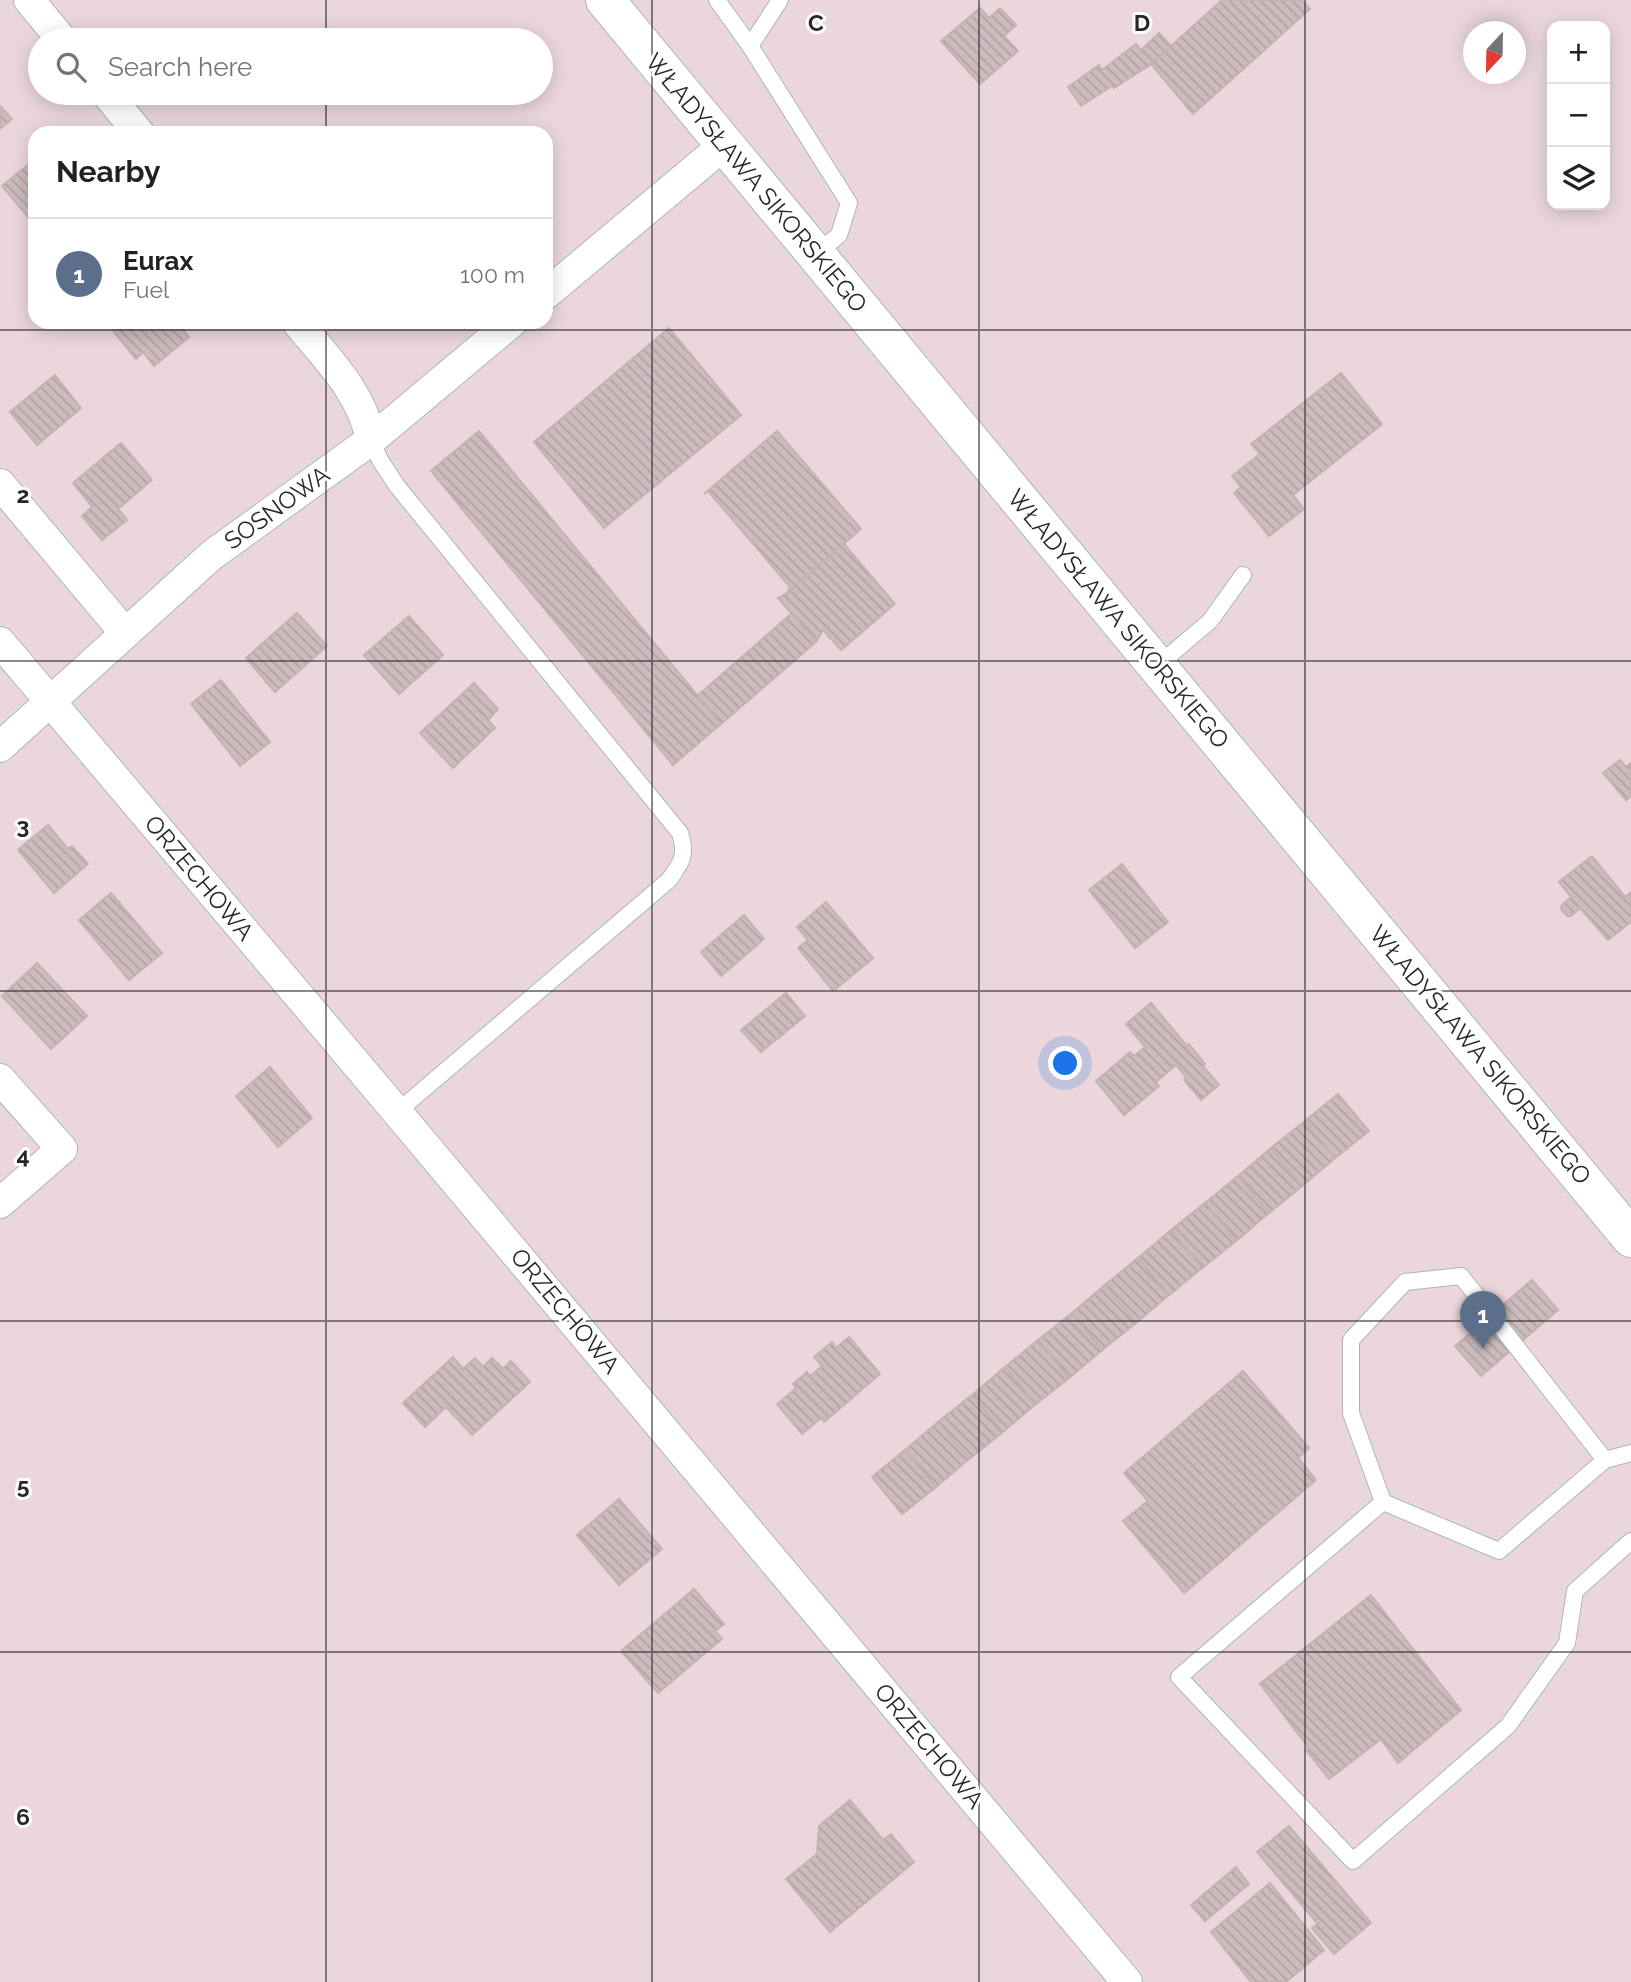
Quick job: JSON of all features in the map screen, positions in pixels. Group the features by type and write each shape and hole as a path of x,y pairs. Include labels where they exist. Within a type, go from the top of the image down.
{"main road":[{"name":"WŁADYSŁAWA SIKORSKIEGO","path":"616,4 724,145 1631,1238"}],"street":[{"path":"29,0 52,28"},
{"path":"116,105 133,126"},
{"path":"553,288 724,145"},
{"path":"303,329 354,393 365,416 371,440"},
{"name":"SOSNOWA","path":"0,747 212,555 371,440 504,329"},
{"path":"0,484 125,633"},
{"name":"ORZECHOWA","path":"0,642 1127,1982"},
{"path":"0,1079 62,1149 0,1203"}],"lane":[{"path":"717,0 750,46 849,203 839,235 816,254"},
{"path":"750,46 780,0"},
{"path":"371,440 397,486 680,833 684,845 684,856 669,880 397,1112"},
{"path":"1157,667 1210,621 1242,575"},
{"path":"1605,1460 1461,1276 1405,1282 1351,1340 1351,1413 1383,1502 1499,1551 1605,1460 1631,1453"},
{"path":"1383,1502 1179,1676 1353,1861 1508,1726 1567,1643 1575,1591 1631,1541"}],"building":[{"path":"1222,0 1302,0 1310,9 1193,114 1151,64"},
{"path":"980,8 989,18 1000,8 1016,25 1004,36 1018,51 980,84 941,41"},
{"path":"1159,33 1171,46 1150,65 1081,106 1068,87 1099,65 1102,70 1136,44 1141,50"},
{"path":"0,106 12,119 0,129"},
{"path":"28,165 28,217 2,186"},
{"path":"669,328 741,415 604,528 534,442"},
{"path":"183,329 189,337 154,366 143,352 136,359 113,331"},
{"path":"1341,373 1382,424 1293,495 1304,509 1269,536 1234,493 1241,487 1232,476 1260,454 1251,444"},
{"path":"55,375 81,408 37,445 10,412"},
{"path":"479,431 721,724 673,765 431,471"},
{"path":"777,431 861,529 787,593 790,587 708,491 704,494"},
{"path":"121,443 152,480 118,509 127,520 102,540 82,516 92,507 73,483"},
{"path":"844,544 895,604 841,650 823,630 816,642 778,598"},
{"path":"297,613 327,646 275,692 246,658"},
{"path":"792,613 816,642 721,724 697,696"},
{"path":"409,616 443,655 399,694 364,655"},
{"path":"221,680 270,742 240,766 191,704"},
{"path":"474,683 498,709 488,720 495,728 453,768 420,733"},
{"path":"1620,760 1626,767 1631,763 1631,796 1626,800 1603,773"},
{"path":"48,825 68,849 72,846 88,864 54,893 18,850"},
{"path":"1592,856 1625,897 1631,892 1631,922 1608,940 1580,908 1571,916 1567,916 1561,909 1571,897 1559,882"},
{"path":"1122,864 1168,922 1135,948 1089,890"},
{"path":"111,893 162,953 129,980 79,920"},
{"path":"826,902 873,958 833,991 798,948 808,940 797,927"},
{"path":"744,915 764,939 721,976 701,952"},
{"path":"37,963 87,1016 51,1049 2,996"},
{"path":"786,993 805,1016 761,1052 741,1030"},
{"path":"1151,1003 1187,1046 1189,1044 1219,1085 1201,1100 1184,1080 1186,1077 1176,1065 1156,1082 1159,1086 1124,1115 1096,1081 1130,1052 1134,1056 1145,1047 1126,1024"},
{"path":"270,1067 312,1118 278,1147 236,1096"},
{"path":"1338,1094 1369,1131 1335,1158 1305,1121"},
{"path":"1305,1121 1335,1158 1302,1186 1271,1148"},
{"path":"1271,1148 1302,1186 1269,1213 1238,1176"},
{"path":"1238,1176 1269,1213 1236,1241 1205,1203"},
{"path":"1205,1203 1236,1241 1202,1268 1171,1230"},
{"path":"1171,1230 1202,1268 1169,1295 1138,1258"},
{"path":"1138,1258 1169,1295 1136,1323 1105,1285"},
{"path":"1532,1280 1558,1310 1481,1376 1455,1346"},
{"path":"1105,1285 1136,1323 1102,1350 1072,1313"},
{"path":"1072,1313 1102,1350 1069,1378 1038,1340"},
{"path":"849,1337 880,1374 824,1422 821,1418 802,1434 777,1404 796,1388 793,1384 807,1372 810,1376 822,1366 814,1357 832,1342 836,1348"},
{"path":"1038,1340 1069,1378 1036,1404 1005,1367"},
{"path":"453,1357 463,1369 475,1358 483,1367 492,1358 503,1369 511,1361 530,1382 472,1435 446,1407 425,1427 403,1403"},
{"path":"1005,1367 1036,1404 1003,1432 972,1395"},
{"path":"1243,1371 1309,1448 1298,1458 1316,1480 1184,1593 1123,1521 1148,1501 1124,1473"},
{"path":"972,1395 1003,1432 969,1459 938,1422"},
{"path":"938,1422 969,1459 936,1487 905,1450"},
{"path":"905,1450 936,1487 902,1514 872,1477"},
{"path":"619,1499 662,1549 619,1585 577,1535"},
{"path":"694,1589 724,1624 715,1631 722,1639 658,1693 621,1651"},
{"path":"1371,1595 1461,1710 1398,1763 1381,1739 1329,1779 1260,1684"},
{"path":"850,1800 883,1840 891,1834 914,1862 830,1932 786,1879 817,1854 819,1826"},
{"path":"1289,1826 1371,1923 1334,1954 1312,1928 1318,1924 1257,1852"},
{"path":"1236,1867 1249,1884 1205,1921 1191,1905"},
{"path":"1270,1883 1324,1950 1286,1982 1251,1982 1211,1932"}],"place":[{"name":"Eurax","path":"1483,1349"}]}
